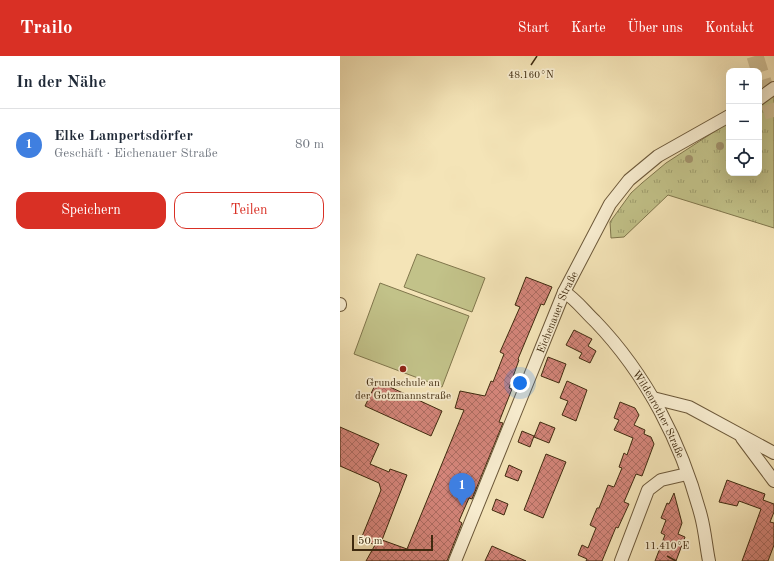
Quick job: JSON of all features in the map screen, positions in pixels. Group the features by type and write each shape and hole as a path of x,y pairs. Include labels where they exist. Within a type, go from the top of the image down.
{"street":[{"path":"762,97 774,88"},
{"name":"Eichenauer Straße","path":"455,561 564,292 610,204 630,180 658,156 726,118"},
{"name":"Wildenrother Straße","path":"564,292 607,334 653,398 675,442 687,474 701,517 709,561"},
{"path":"653,398 689,407 774,453"},
{"path":"740,435 774,481"},
{"path":"621,561 648,490 661,480 687,474"}],"green space":[{"path":"774,96 774,228 668,195 624,237 611,238 610,222 631,193 666,163 726,124 726,176 762,176 762,103"},
{"path":"417,254 485,278 472,312 404,287"},
{"path":"380,283 469,316 442,387 354,354"}],"building":[{"path":"526,277 552,287 544,305 541,304 518,359 519,360 509,388 512,389 499,422 503,423 472,499 469,498 459,521 462,523 447,561 366,561 375,545 361,539 381,490 379,483 340,466 340,427 379,444 370,464 389,472 390,469 407,475 382,540 407,549 464,410 455,408 460,391 485,396 491,381 493,382 504,354 500,352 520,307 515,305"},
{"path":"574,330 592,339 588,346 596,351 590,363 579,358 582,353 566,345"},
{"path":"548,357 566,364 559,383 541,376"},
{"path":"377,381 442,411 431,436 365,406"},
{"path":"567,381 587,390 576,421 562,415 568,401 560,398"},
{"path":"620,402 635,408 639,415 634,425 645,430 644,434 651,437 654,444 642,476 636,474 624,502 629,504 618,528 616,527 602,561 586,561 587,559 578,555 582,545 588,548 596,528 590,525 597,508 599,508 608,485 614,487 622,468 619,467 624,453 627,455 633,438 614,430 619,420 614,418"},
{"path":"540,422 555,428 549,443 534,437"},
{"path":"522,431 534,436 530,447 518,442"},
{"path":"546,454 566,462 543,518 524,510"},
{"path":"509,465 522,471 518,481 505,476"},
{"path":"727,480 765,494 763,500 774,504 774,512 770,522 774,523 774,545 768,561 742,561 761,509 739,501 737,506 719,502"},
{"path":"674,493 682,523 678,534 685,537 676,561 655,561 665,535 661,533 666,520 661,518 667,503 669,504"},
{"path":"496,499 508,504 504,515 492,510"},
{"path":"492,546 526,561 485,561"}],"tunnel":[{"path":"755,56 774,117"}],"place":[{"name":"Grundschule an der Gotzmannstraße","path":"403,369"},
{"name":"Elke Lampertsdörfer","path":"462,506"}]}
